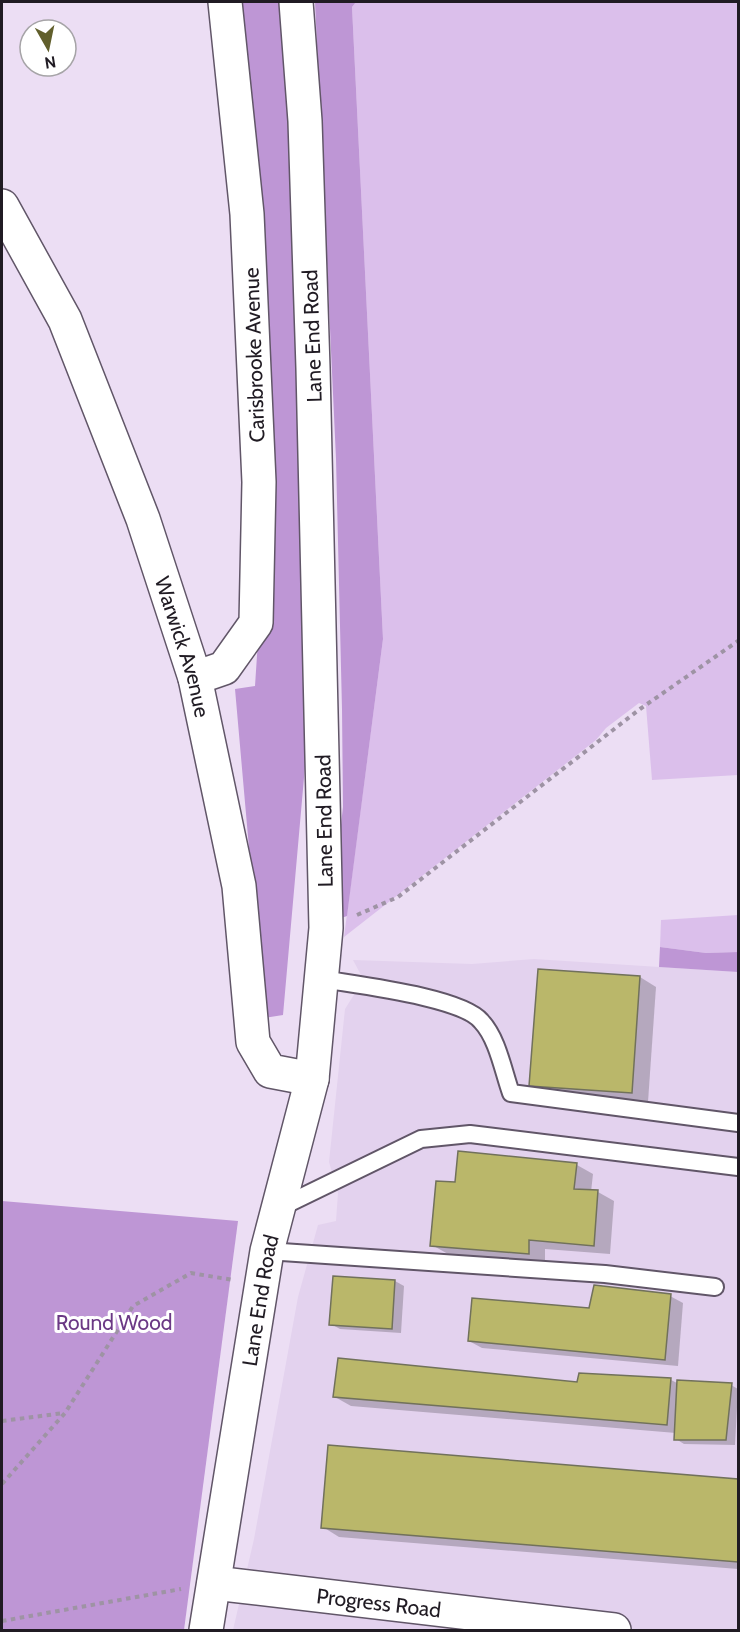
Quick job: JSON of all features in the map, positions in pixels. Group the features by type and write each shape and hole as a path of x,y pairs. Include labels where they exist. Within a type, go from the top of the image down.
{"street":[{"name":"Carisbrooke Avenue","path":"195,678 224,668 256,623 259,482 248,214 225,2"},
{"name":"Lane End Road","path":"206,1630 267,1251 312,1079 326,928 313,356 305,121 296,2"},
{"name":"Warwick Avenue","path":"2,206 65,320 143,519 195,678 239,886 253,1042 270,1071 312,1079"},
{"name":"Progress Road","path":"214,1583 614,1630"}],"lane":[{"path":"322,979 454,1004 481,1020 495,1047 511,1093 738,1123"},
{"path":"277,1209 421,1139 436,1136 470,1134 738,1167"},
{"path":"267,1251 605,1274 715,1287"}],"path":[{"path":"326,928 398,897 640,709 738,641"},
{"path":"2,1484 65,1413 133,1306 191,1274 225,1279"},
{"path":"2,1421 65,1413"},
{"path":"2,1621 214,1583"}],"shaded area":[{"path":"356,2 738,2 738,775 652,780 646,706 639,703 606,728 596,740 344,937 383,639 352,7"},
{"path":"738,915 738,952 706,953 660,947 661,920"},
{"path":"534,959 738,972 738,1630 233,1630 254,1539 298,1297 318,1225 336,1221 338,1193 329,1162 345,1009 357,990 361,975 353,960 472,964"}],"green space":[{"path":"236,2 286,2 313,676 283,1015 264,1018 235,689 255,686 264,549"},
{"path":"315,2 356,2 352,7 383,639 347,916 330,922 343,807 342,709 336,459"},
{"path":"660,947 706,953 738,952 738,972 659,967"},
{"name":"Round Wood","path":"2,1201 238,1221 184,1630 2,1630"}],"building":[{"path":"538,969 640,976 632,1093 529,1086"},
{"path":"458,1151 577,1163 574,1189 598,1190 594,1246 529,1240 529,1254 430,1246 436,1181 455,1182"},
{"path":"333,1276 395,1280 392,1329 329,1325"},
{"path":"594,1285 671,1294 665,1360 468,1341 472,1298 589,1308"},
{"path":"338,1358 577,1382 579,1373 671,1378 667,1425 333,1397"},
{"path":"677,1380 732,1383 726,1440 674,1440"},
{"path":"328,1445 738,1479 738,1562 321,1528"}]}
